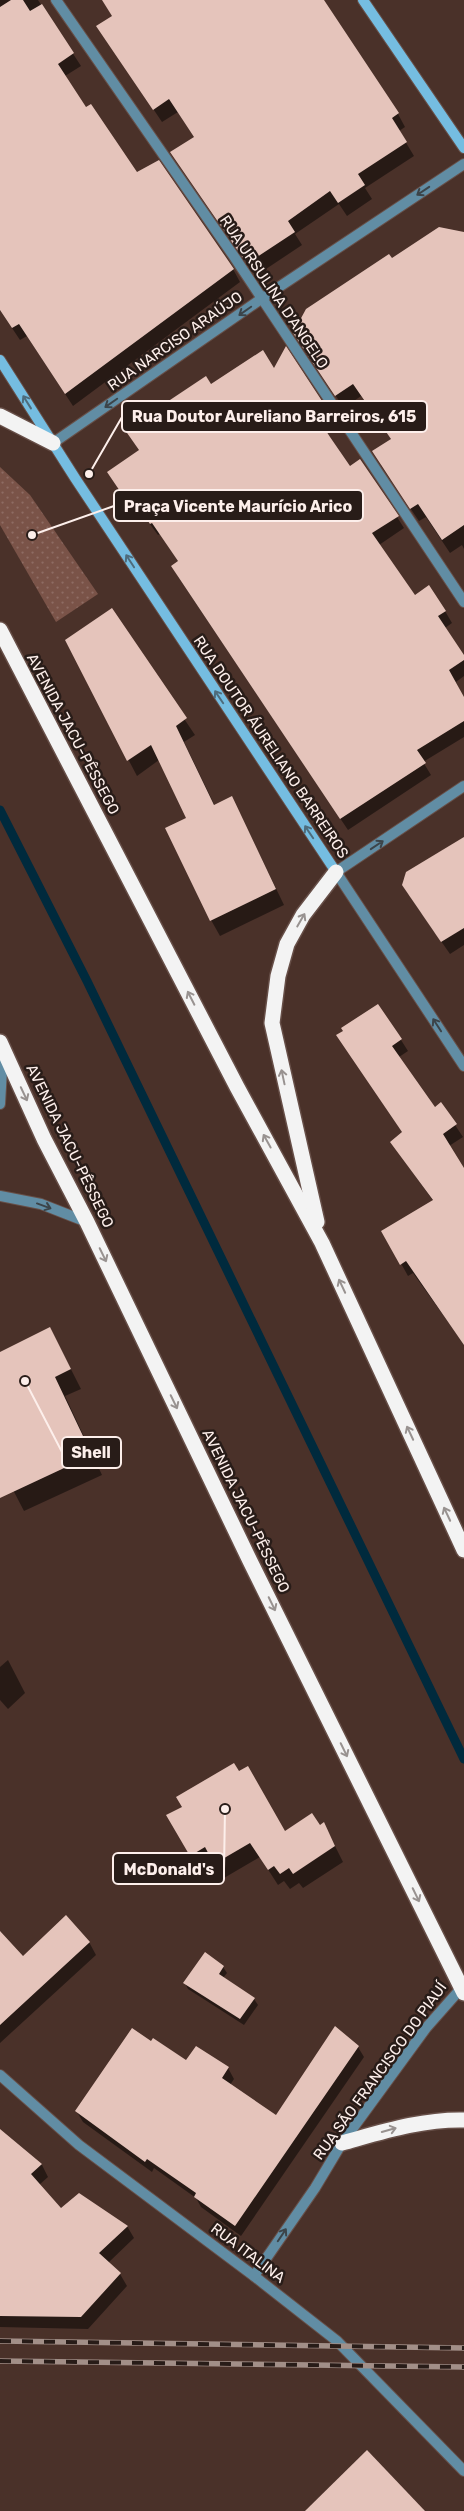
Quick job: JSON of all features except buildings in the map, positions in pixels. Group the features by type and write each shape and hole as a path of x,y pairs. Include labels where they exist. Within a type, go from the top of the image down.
{"highway":[{"path":"0,416 53,443"},
{"name":"AVENIDA JACU-PÊSSEGO","path":"0,630 237,1087 322,1243 464,1550"},
{"path":"322,1243 283,1081 272,1023 278,976 288,944 303,915 336,872"},
{"name":"AVENIDA JACU-PÊSSEGO","path":"2,1046 44,1139 87,1222 250,1561 463,1988"},
{"path":"342,2143 401,2126 464,2120"}],"street":[{"name":"RUA URSULINA D'ANGELO","path":"56,0 261,299 464,602"},
{"path":"363,0 464,148"},
{"name":"RUA NARCISO ARAÚJO","path":"53,443 261,299 464,164"},
{"name":"RUA DOUTOR ÁURELIANO BARREIROS","path":"0,360 464,1066"},
{"path":"336,872 464,786"},
{"path":"0,1104 2,1046"},
{"path":"0,1196 41,1204 87,1222"},
{"name":"RUA SÃO FRANCISCO DO PIAUÍ","path":"254,2276 315,2188 342,2143 426,2028 463,1988"},
{"name":"RUA ITALINA","path":"0,2076 79,2145 254,2276 337,2342 464,2471"}],"shaded area":[{"path":"0,467 30,495 98,594 56,622 0,525"}],"waterway":[{"path":"0,810 87,981 464,1759"}],"railway":[{"path":"0,2341 464,2348"},
{"path":"0,2361 464,2367"}],"place":[{"name":"Rua Doutor Aureliano Barreiros, 615","path":"89,474"},
{"name":"Praça Vicente Maurício Arico","path":"32,535"},
{"name":"Shell","path":"25,1381"},
{"name":"McDonald's","path":"225,1809"}]}
